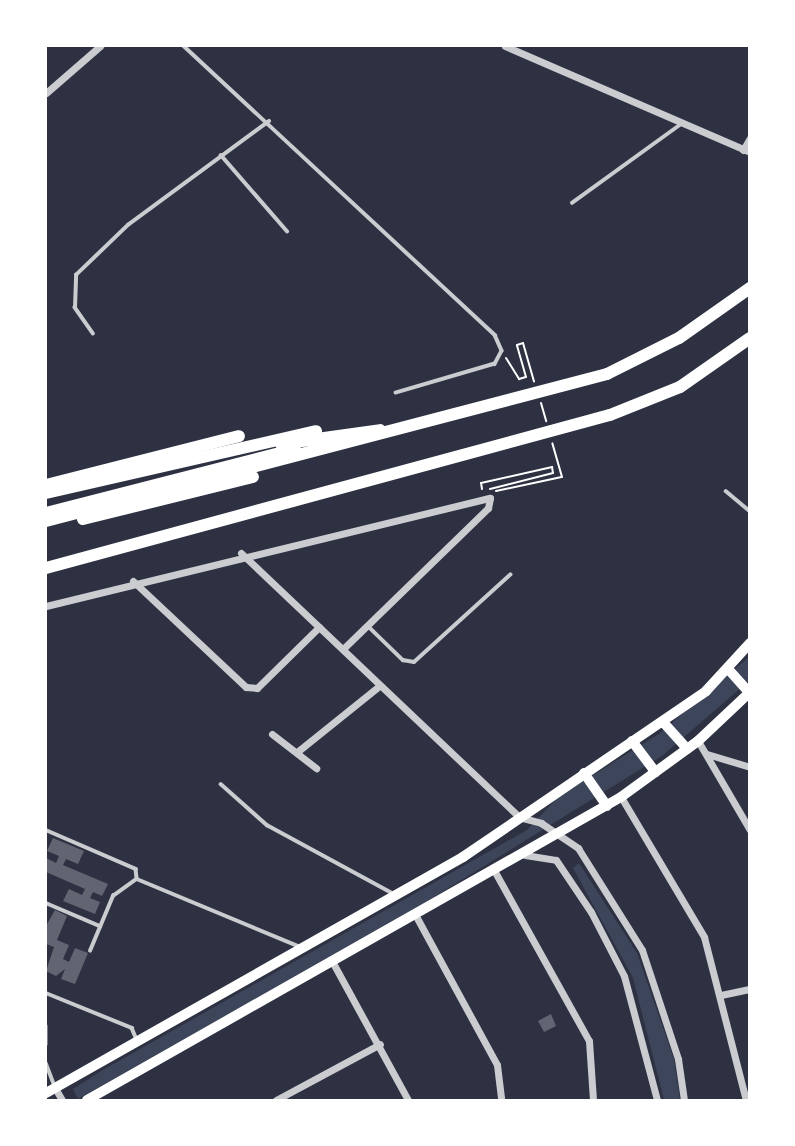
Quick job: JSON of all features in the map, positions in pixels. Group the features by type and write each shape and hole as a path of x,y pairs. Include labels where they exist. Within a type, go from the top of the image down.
{"highway":[{"path":"46,521 607,374 679,338 750,288"},
{"path":"46,568 610,415 680,387 750,338"},
{"path":"46,504 344,430"},
{"path":"46,485 254,432 391,430"},
{"path":"46,513 391,430"},
{"path":"46,529 368,445 391,430"},
{"path":"46,493 299,431"}],"main road":[{"path":"50,1090 302,948 519,817 663,722 729,670 750,643"},
{"path":"87,1101 417,918 621,797 698,741 749,692 729,670"},
{"path":"663,722 687,749"},
{"path":"632,741 655,772"},
{"path":"584,773 607,806"}],"street":[{"path":"46,93 100,46"},
{"path":"510,46 746,151 750,138"},
{"path":"46,606 241,554 486,496 488,508 342,649"},
{"path":"241,554 519,817 558,833 588,860 642,950 678,1059 684,1101"},
{"path":"133,581 251,688 319,626"},
{"path":"297,752 379,686"},
{"path":"272,734 316,768"},
{"path":"698,741 750,830"},
{"path":"707,754 750,767"},
{"path":"621,797 704,937 746,1101"},
{"path":"525,855 556,860 591,912 624,976 657,1101"},
{"path":"495,872 589,1041 593,1101"},
{"path":"417,918 497,1065 501,1101"},
{"path":"333,963 380,1044 408,1101"},
{"path":"721,995 750,989"},
{"path":"276,1101 380,1044"},
{"path":"50,1090 62,1101"}],"lane":[{"path":"184,46 269,121 495,335 502,352 495,364 466,377 396,393"},
{"path":"93,334 75,308 76,275 128,225 269,121"},
{"path":"572,203 682,123"},
{"path":"221,155 287,231"},
{"path":"726,491 750,511"},
{"path":"368,626 404,660 414,662 510,575"},
{"path":"221,784 267,825 394,894"},
{"path":"46,830 136,869 137,879"},
{"path":"90,951 113,896 137,879"},
{"path":"137,879 302,948"},
{"path":"46,903 100,926"},
{"path":"46,993 132,1028 137,1041"},
{"path":"46,1026 46,1044"},
{"path":"46,1063 50,1090"}],"path":[{"path":"502,352 519,379"},
{"path":"486,496 481,483 552,467 553,473 489,487 490,492 562,477"}],"shaded area":[{"path":"749,657 749,681 662,756 413,910 78,1099 73,1089 101,1071 527,830 557,798 660,733"},
{"path":"579,863 637,953 674,1059 680,1100 664,1100 633,978 573,868"}],"building":[{"path":"53,838 84,851 78,864 66,859 63,865 108,884 102,896 93,892 90,898 100,902 95,914 63,901 69,889 82,895 85,889 46,872 46,858 56,863 59,856 47,851"},
{"path":"55,910 67,916 57,940 69,945 63,959 69,962 75,948 88,953 75,984 61,979 65,969 56,976 46,971 54,947 46,944 46,926"},
{"path":"551,1014 556,1026 544,1032 538,1021"}]}
